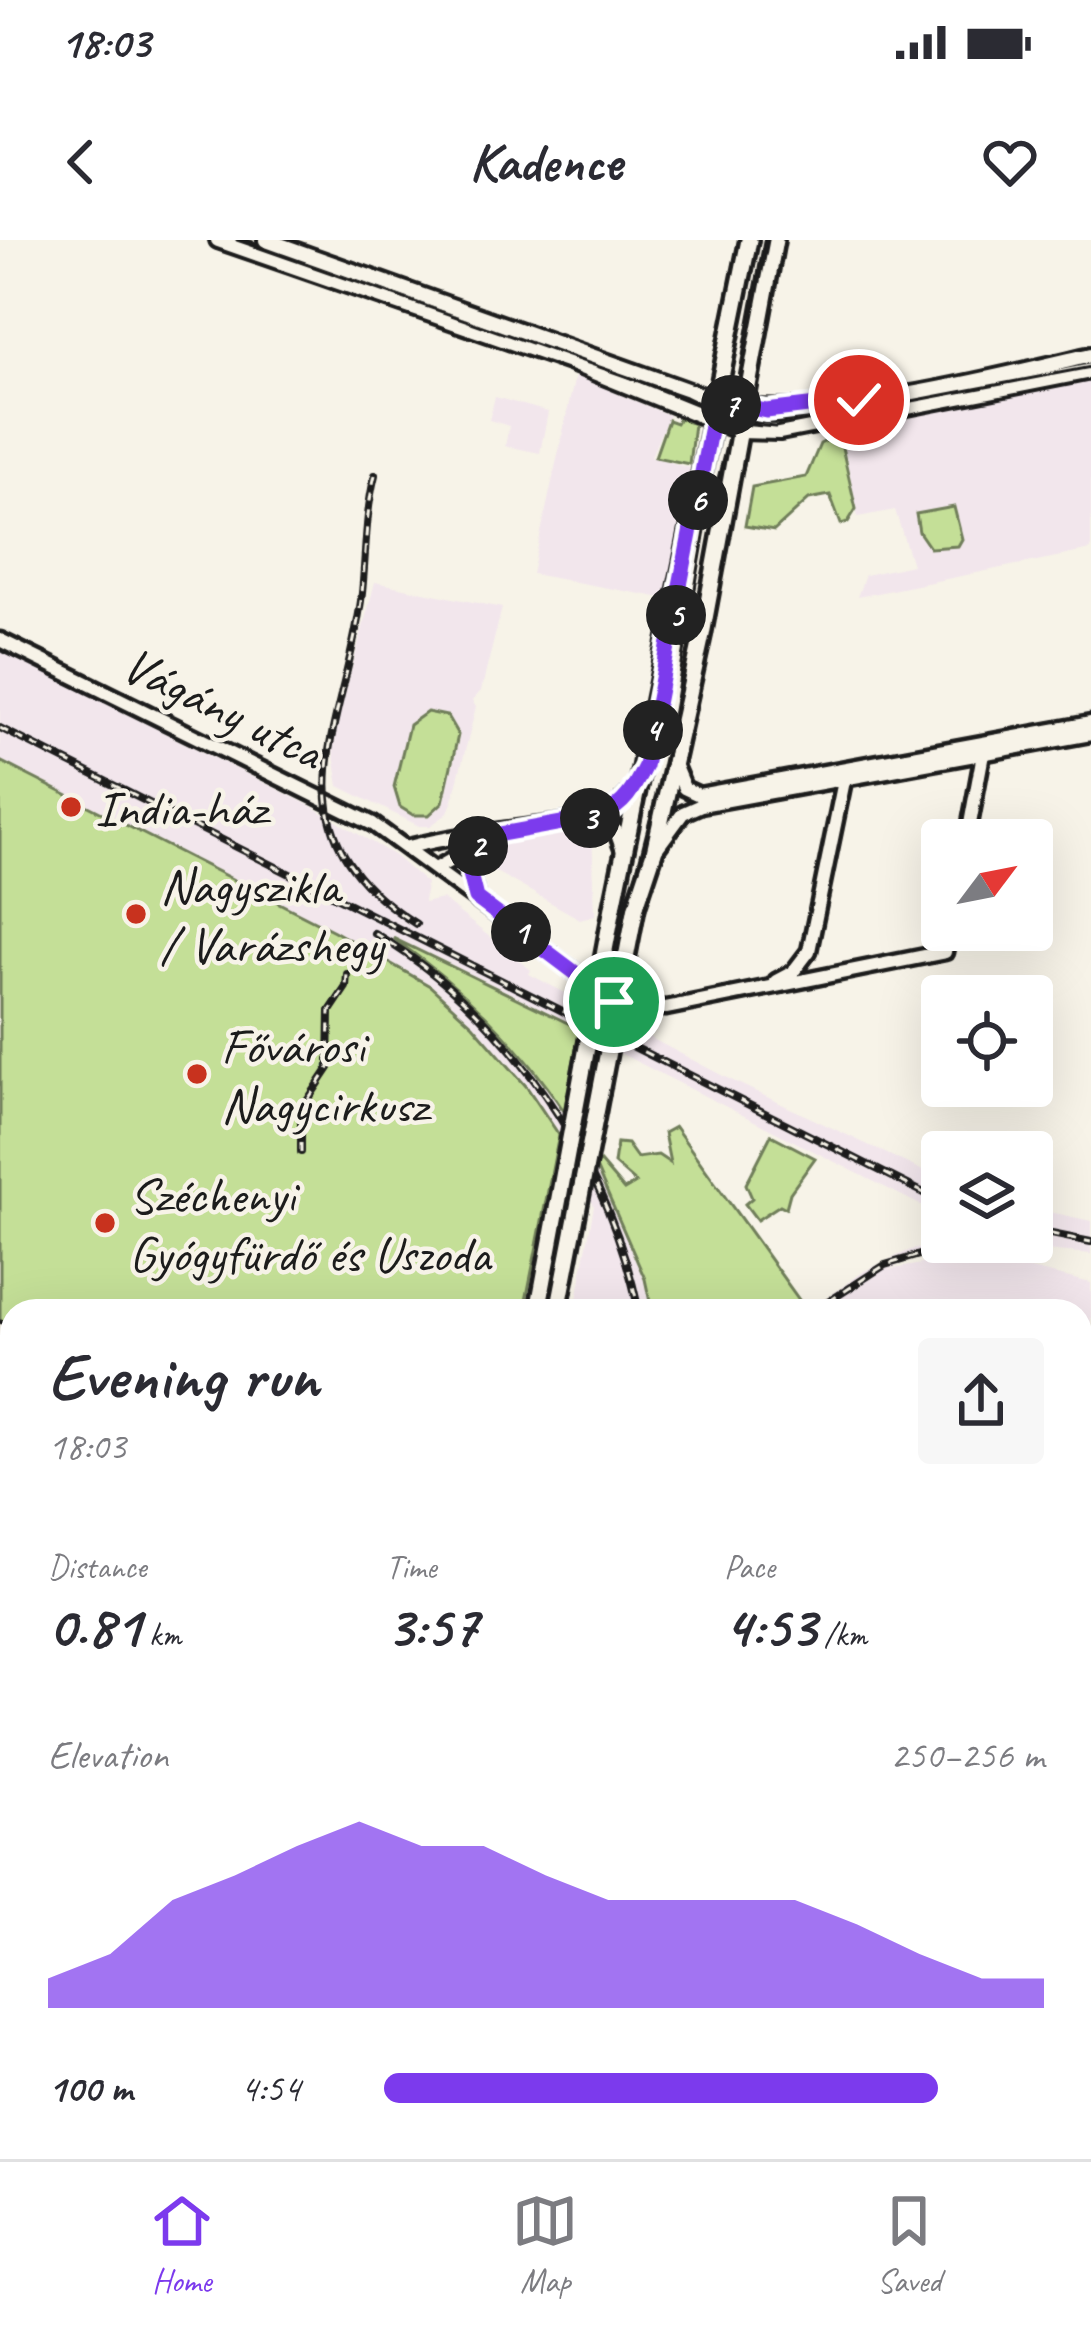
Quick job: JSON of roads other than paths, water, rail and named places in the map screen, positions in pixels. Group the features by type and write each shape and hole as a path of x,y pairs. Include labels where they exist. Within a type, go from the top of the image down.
{"main road":[{"path":"218,240 569,362 739,431 780,433 1091,371"},
{"path":"266,240 744,408 777,411 859,400 1091,356"},
{"path":"540,1299 613,907 749,240"},
{"path":"559,1299 610,1027 674,764 776,240"}],"street":[{"name":"Vágány utca","path":"0,640 343,809 409,848 620,1006 660,1009 760,988"},
{"path":"654,852 676,819 696,806 1091,723"},
{"path":"674,764 684,788 699,795 1091,734"},
{"path":"971,819 983,754"},
{"path":"447,838 438,849 437,868 495,835 600,816 629,796 645,766"},
{"path":"760,988 793,972 805,960 845,774"},
{"path":"600,816 616,831 626,857"},
{"path":"409,848 482,832 495,835"},
{"path":"465,854 476,898"},
{"path":"760,988 945,951"},
{"path":"805,960 818,979"}],"waterway":[{"path":"323,1077 330,1053 329,1009 344,986"}],"tram line":[{"path":"237,240 685,397 740,424 775,427 1091,367"},
{"path":"553,1299 623,925 666,757 705,531 736,406 768,240"}],"railway":[{"path":"375,475 362,593 327,772 329,812 342,850 370,888 416,924"},
{"path":"0,728 921,1191"},
{"path":"374,933 468,1004 545,1095 603,1199 636,1299"},
{"path":"301,1152 301,1120 307,1101 329,1068 330,1011 346,987 347,974"},
{"path":"1053,1234 1091,1242"},
{"path":"833,1299 885,1265 921,1255"}],"place":[{"name":"India-ház","path":"71,807"},
{"name":"Nagyszikla / Varázshegy","path":"136,914"},
{"name":"Fővárosi Nagycirkusz","path":"197,1074"},
{"name":"Széchenyi Gyógyfürdő és Uszoda","path":"105,1223"}]}
